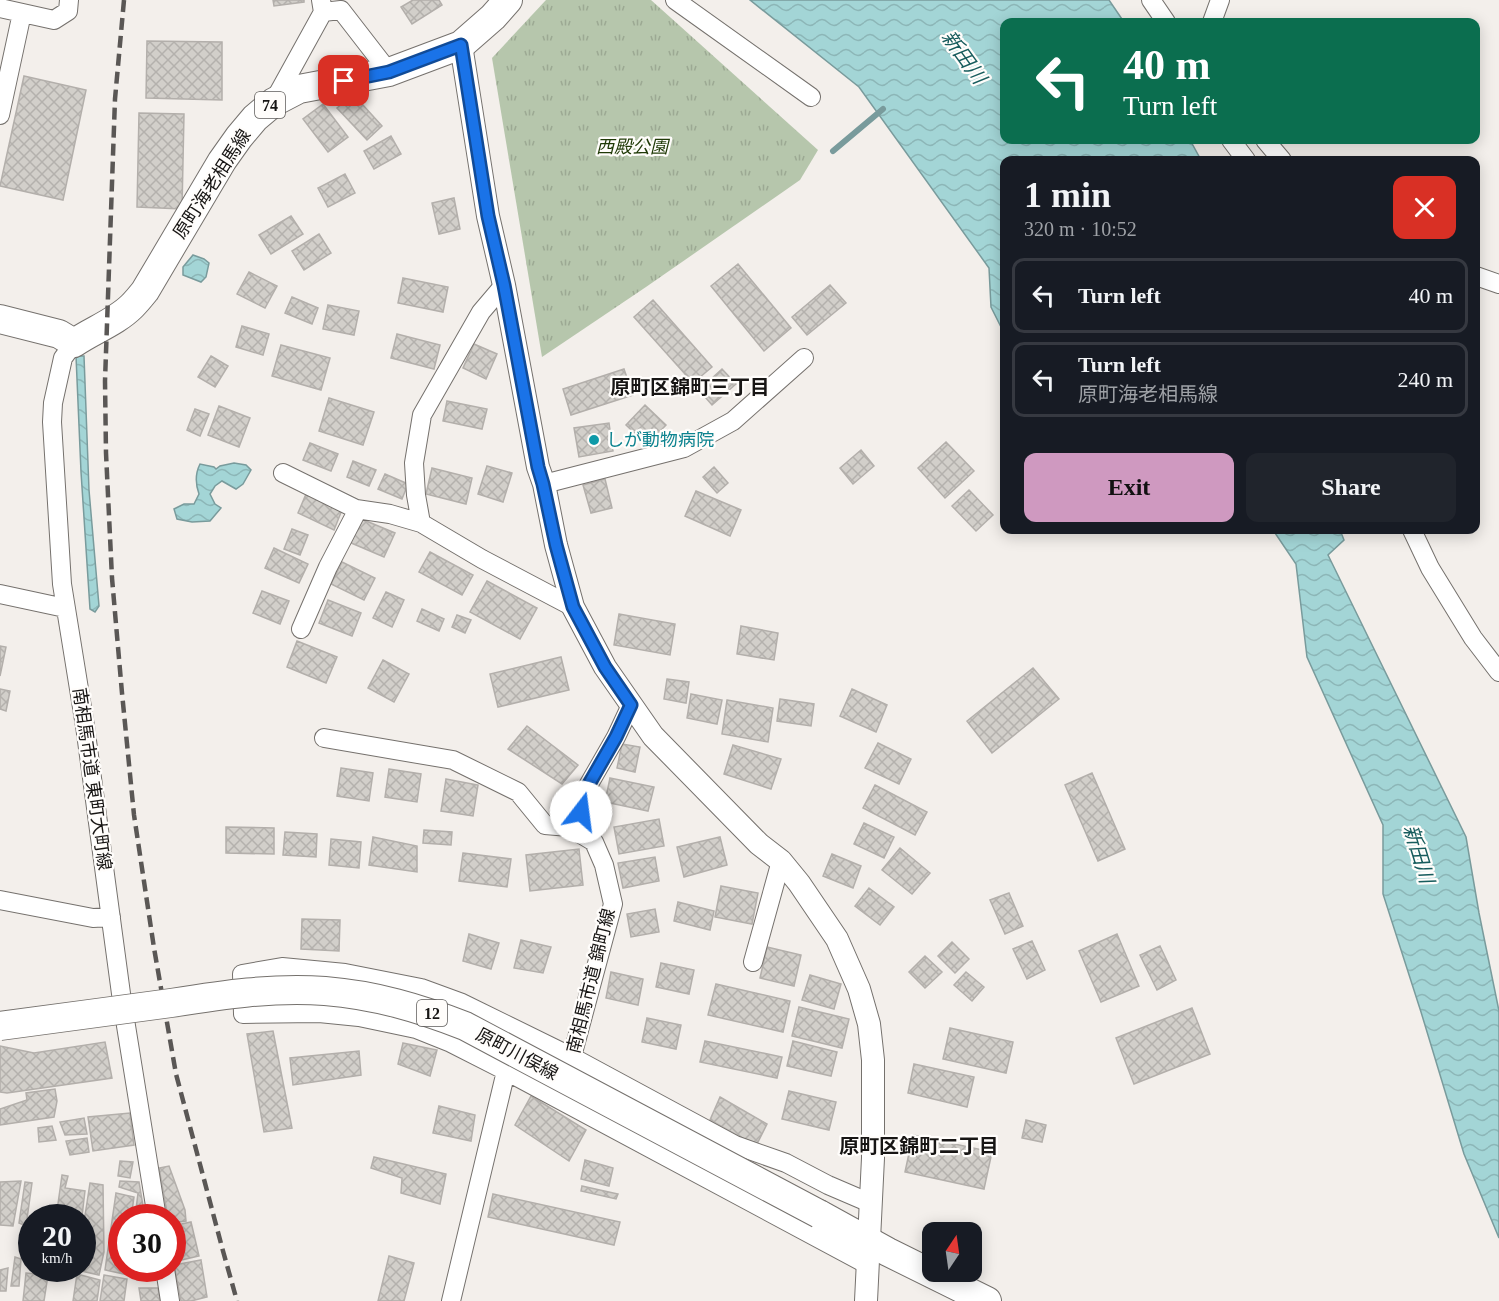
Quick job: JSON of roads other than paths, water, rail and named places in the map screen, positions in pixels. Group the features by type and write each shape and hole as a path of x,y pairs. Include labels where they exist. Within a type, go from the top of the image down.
{"main road":[{"name":"原町海老相馬線","path":"74,343 115,319 132,306 145,291 222,161 255,118 274,102 299,89 389,72 461,45 493,17 508,0"},
{"path":"0,319 59,334 74,343"},
{"name":"原町川俣線","path":"0,1026 244,992 324,991 391,1001 465,1026 819,1214 868,1253 987,1301"}],"street":[{"path":"0,8 54,20 68,11 69,0"},
{"path":"675,0 811,97"},
{"path":"1151,0 1163,18"},
{"path":"1213,18 1220,0"},
{"path":"274,102 322,6 341,10 389,72"},
{"path":"0,115 22,13"},
{"path":"461,45 488,216 504,285 538,467 573,607 605,667 653,736 759,844 781,861 799,883 837,939 859,989 869,1024 873,1060 873,1158 866,1301"},
{"path":"1268,144 1279,156"},
{"path":"1480,277 1499,284"},
{"path":"421,523 414,464 422,415 481,312 504,285"},
{"name":"南相馬市道 東町大町線","path":"74,343 63,358 53,403 52,422 62,584 90,758 123,1010 155,1204"},
{"path":"543,484 684,448 733,421 804,358"},
{"path":"283,473 356,508 421,523 482,559 573,607"},
{"path":"301,629 328,567 355,515 356,508"},
{"path":"1414,534 1430,568 1473,639 1499,672"},
{"path":"0,594 65,608"},
{"path":"324,738 453,760 518,792 545,825 569,827 581,834 585,791 616,737 631,705"},
{"name":"南相馬市道 錦町線","path":"571,1060 613,904 604,865 594,843 581,834"},
{"path":"753,962 781,861"},
{"path":"0,900 93,918 111,917"},
{"path":"868,1253 562,1097 451,1043 416,1029 370,1019 319,1013 243,1014 242,974 282,967 345,973 421,988 462,1003 735,1145 786,1163 828,1185 870,1203"},
{"path":"0,1018 123,1010"},
{"path":"0,1035 123,1010"},
{"path":"451,1301 506,1071"},
{"path":"167,1282 170,1301"}],"water":[{"name":"新田川","path":"750,0 1109,0 1121,18 1000,18 1000,144 1192,144 1199,156 1000,156 1000,325 991,307 989,268 859,87"},
{"path":"193,255 209,263 206,277 201,282 183,275 183,267"},
{"path":"76,356 84,356 89,490 99,606 95,612 90,609"},
{"path":"234,463 246,465 251,470 243,484 236,489 222,481 215,486 210,494 215,504 221,508 210,521 192,522 177,519 174,509 184,504 194,504 199,494 196,479 200,464 216,469"},
{"name":"新田川","path":"1276,534 1342,534 1344,540 1328,555 1466,837 1499,1011 1499,1238 1464,1154 1383,894 1383,825 1307,657 1296,564"}],"waterway":[{"path":"833,151 883,109"}],"railway":[{"path":"124,0 115,99 105,381 112,578 134,815 154,948 176,1074 237,1301"}],"place":[{"name":"しが動物病院","path":"594,440"}],"district":[{"name":"原町区錦町三丁目","path":"690,387"},
{"name":"原町区錦町二丁目","path":"919,1146"}],"park label":[{"name":"西殿公園","path":"632,147"}]}
